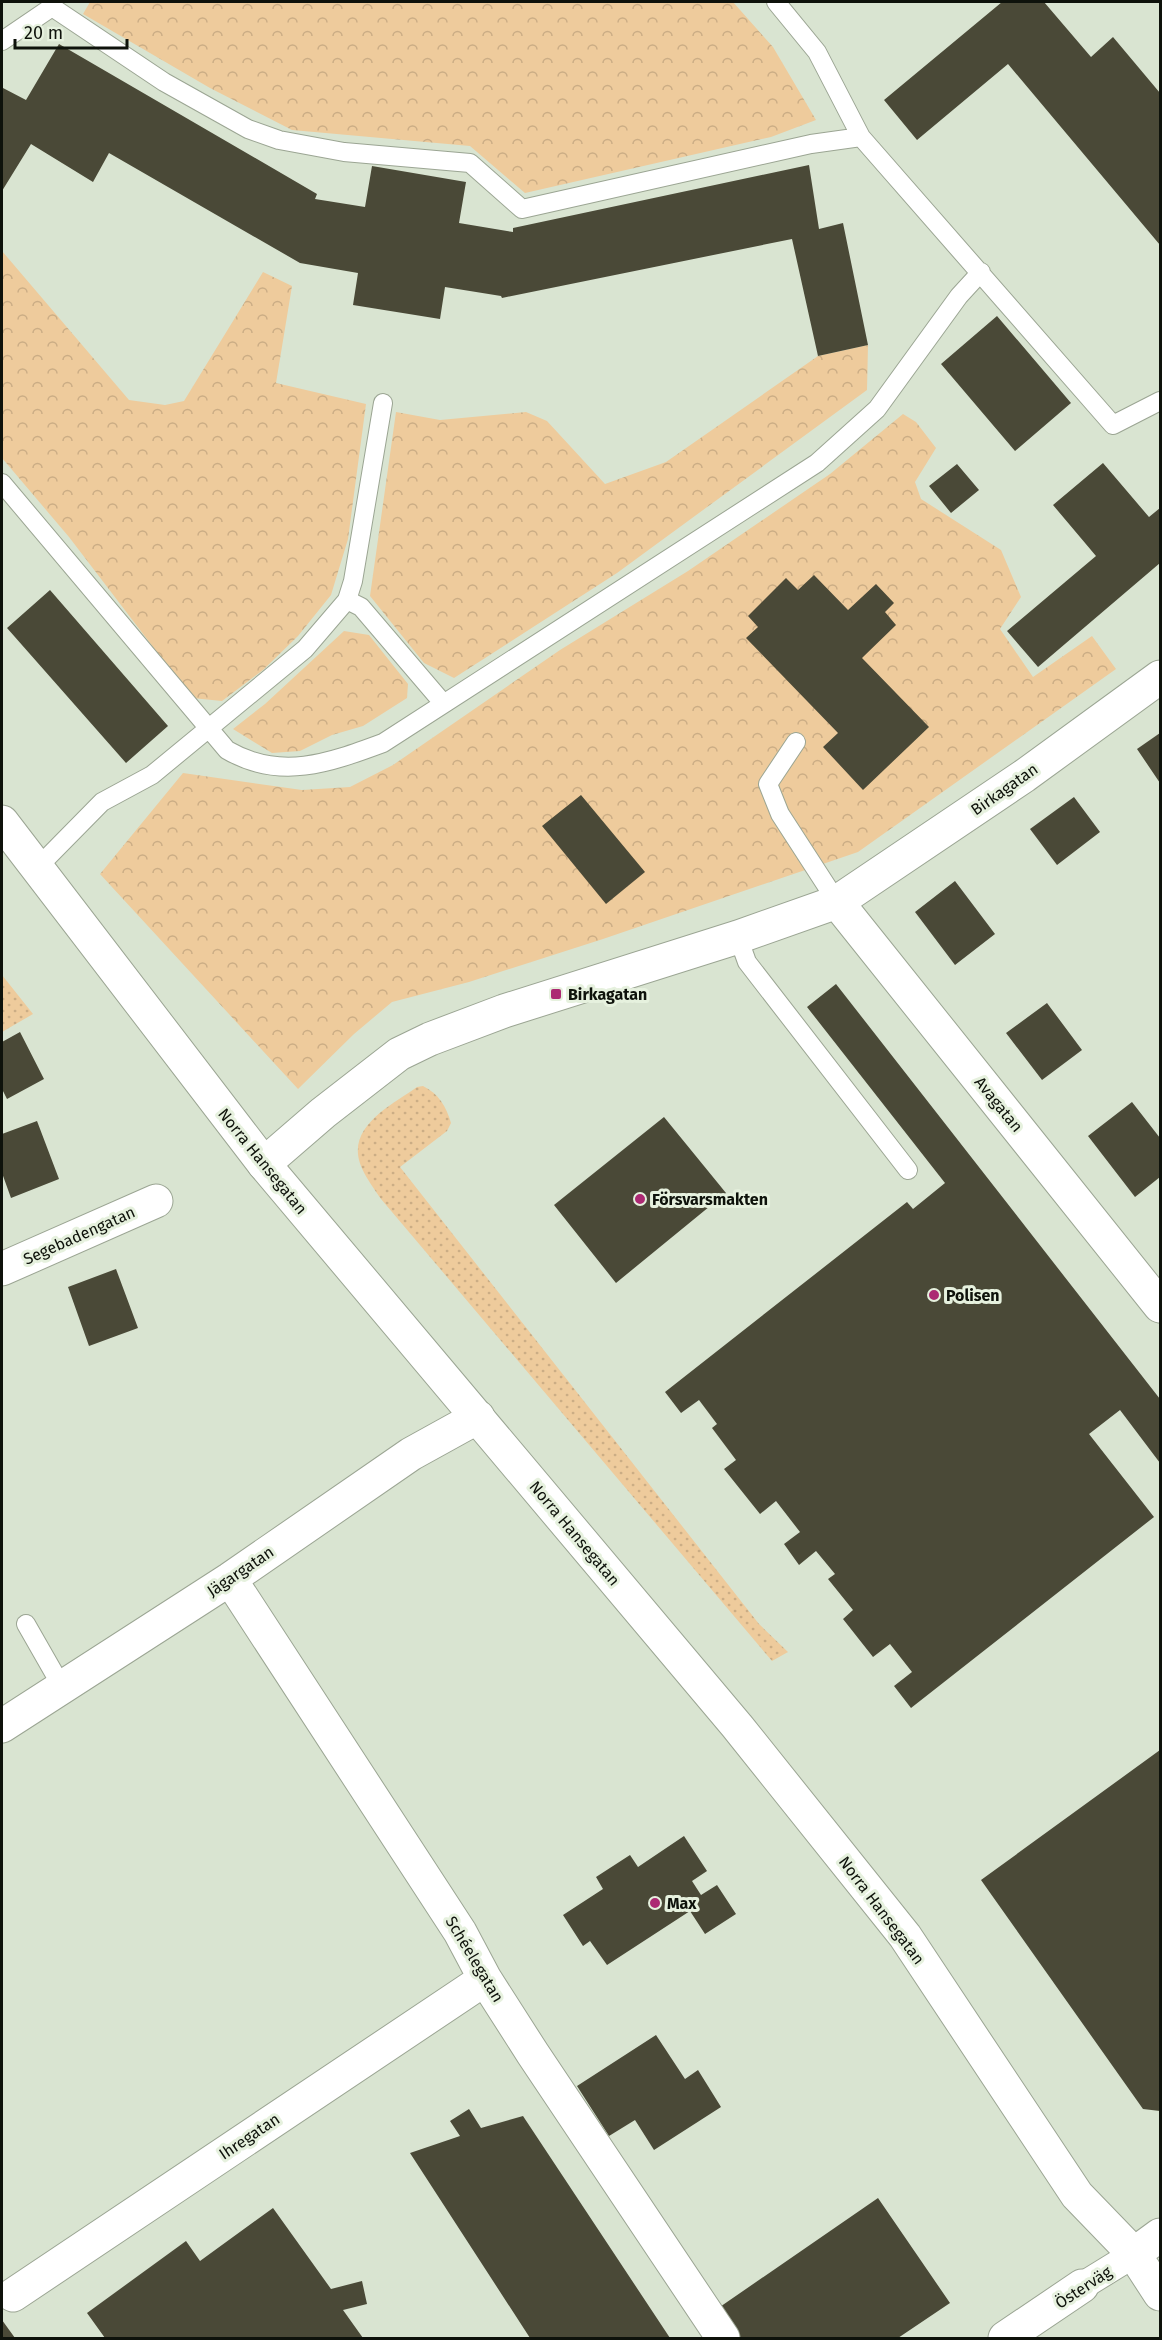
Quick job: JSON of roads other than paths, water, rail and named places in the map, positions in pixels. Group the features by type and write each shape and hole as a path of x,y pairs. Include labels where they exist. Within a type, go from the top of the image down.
{"street":[{"name":"Birkagatan","path":"264,1164 323,1113 399,1054 504,1011 738,938 837,902 1024,776 1161,677"},
{"name":"Norra Hansegatan","path":"2,822 264,1164 737,1726 905,1936 1077,2195 1134,2254 1161,2294"},
{"name":"Avagatan","path":"837,902 1161,1306"},
{"name":"Segebadengatan","path":"2,1269 156,1201"},
{"name":"Jägargatan","path":"2,1726 230,1579 411,1454 478,1416"},
{"name":"Schéelegatan","path":"230,1579 460,1932 485,1979 723,2338"},
{"name":"Ihregatan","path":"13,2295 485,1979"},
{"name":"Österväg","path":"1005,2338 1161,2235"}],"lane":[{"path":"776,2 818,52 861,137 1113,424 1161,401"},
{"path":"2,41 52,7 164,82 248,129 279,140 344,152 470,163 522,209 811,144 861,137"},
{"path":"2,483 227,750 247,762 274,766 312,765 334,761 382,742 817,463 877,409 932,332 981,272"},
{"path":"37,868 102,802 152,775 305,649 347,600 362,540 383,403"},
{"path":"347,600 361,607 443,703"},
{"path":"796,742 768,784 780,814 837,902"},
{"path":"738,938 747,963 908,1170"},
{"path":"26,1624 62,1687"}],"place":[{"name":"Birkagatan","path":"556,994"},
{"name":"Försvarsmakten","path":"640,1199"},
{"name":"Polisen","path":"934,1295"},
{"name":"Max","path":"655,1903"}]}
